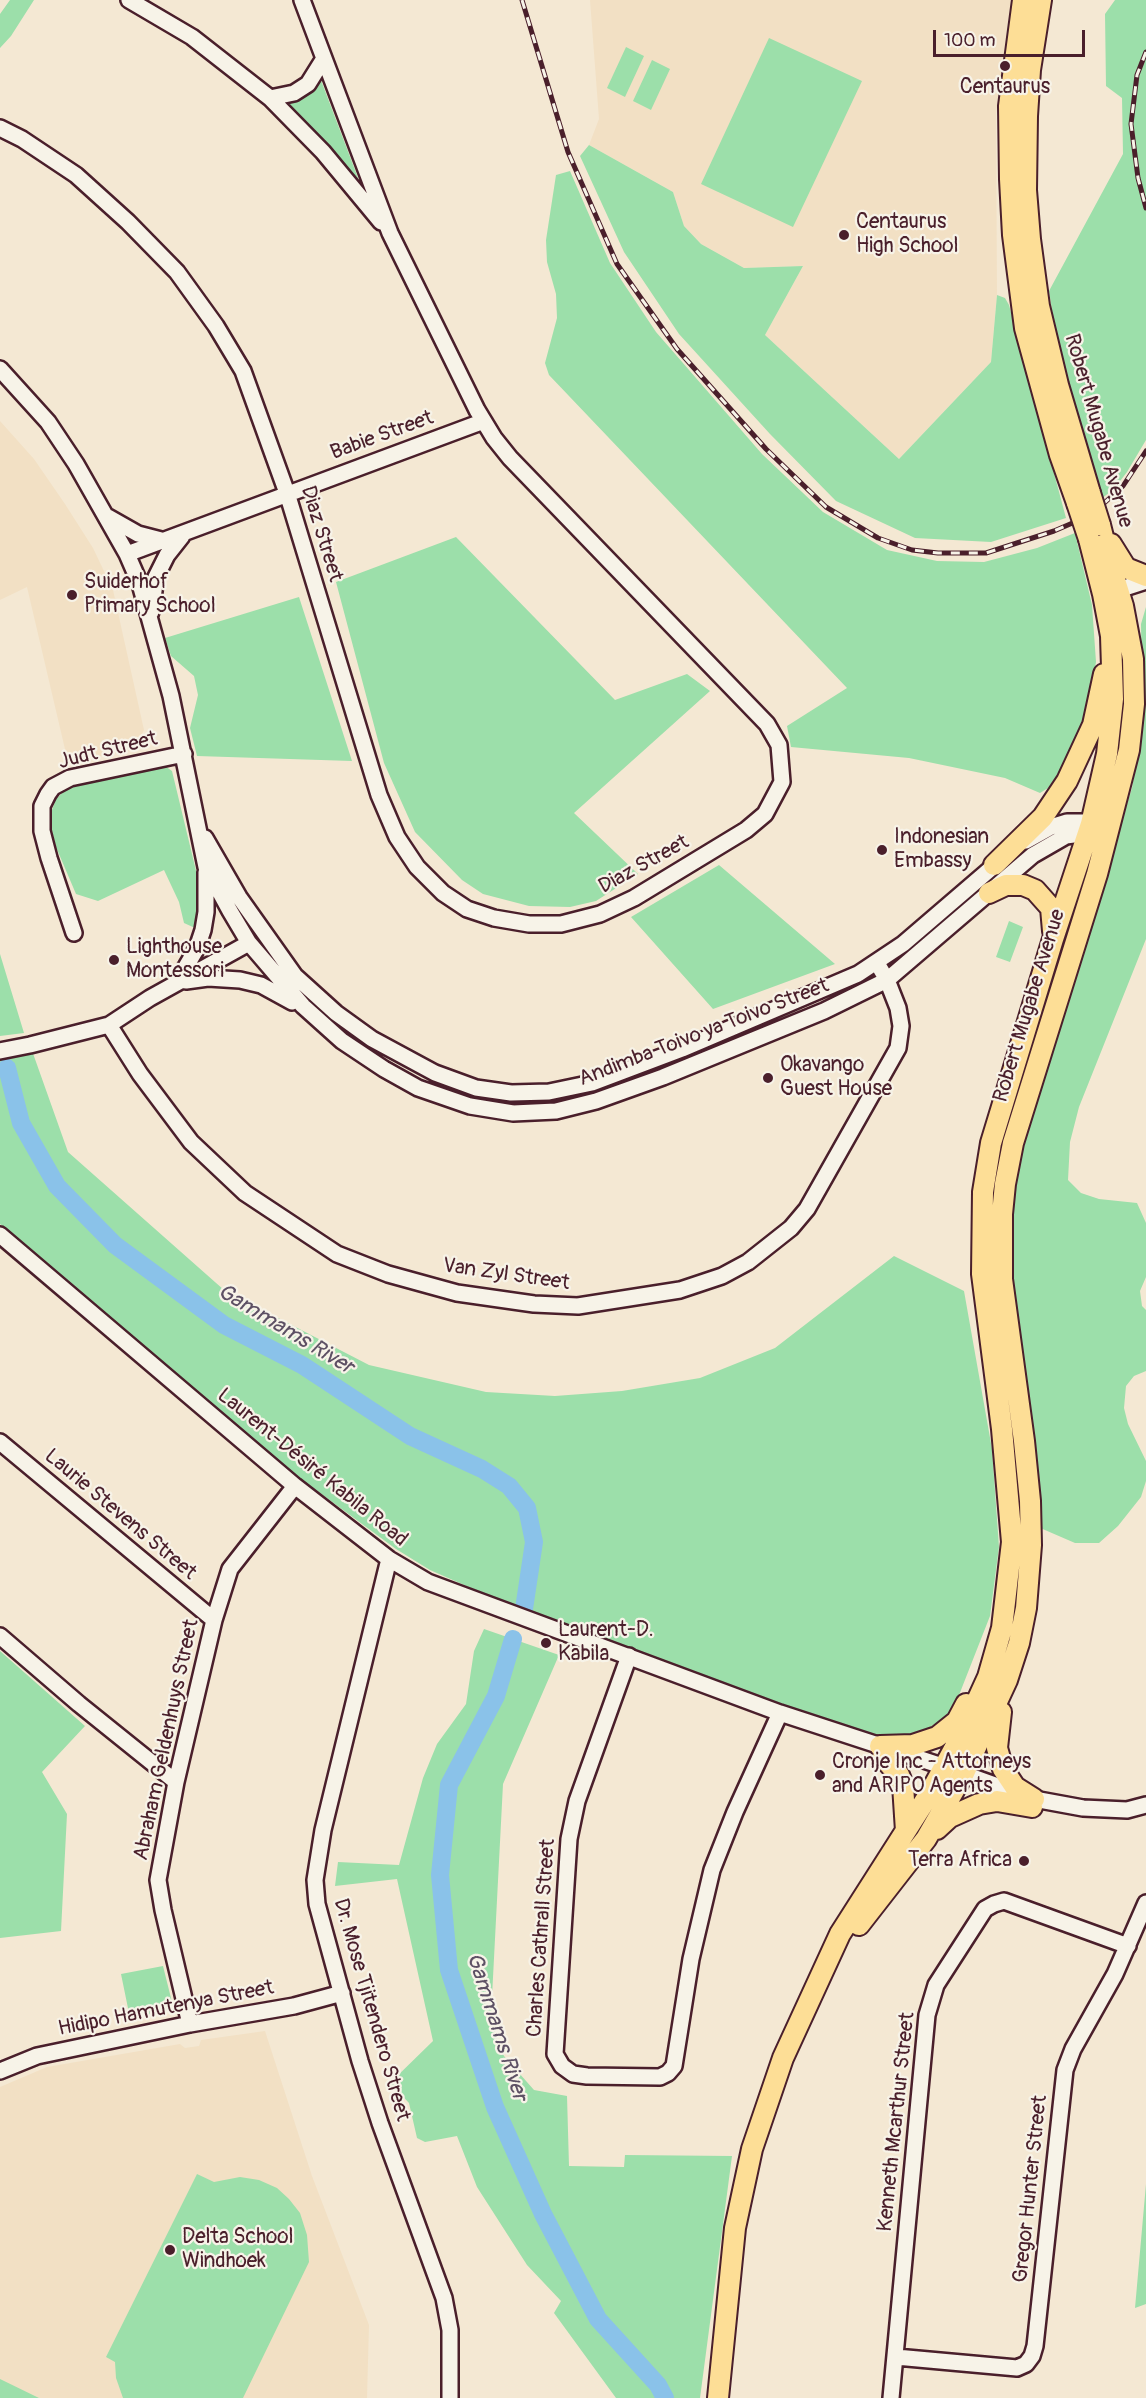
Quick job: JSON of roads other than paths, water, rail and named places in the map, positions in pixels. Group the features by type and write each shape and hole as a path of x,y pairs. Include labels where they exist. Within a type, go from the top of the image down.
{"main road":[{"name":"Robert Mugabe Avenue","path":"816,1983 926,1839 962,1777 1007,1680 1019,1643 1026,1608 1031,1545 1030,1501 1002,1279 1001,1236 1005,1184 1013,1143 1093,884 1103,776 1112,725 1114,676 1110,592 1097,531 1083,498 1060,455 1025,328 1013,235 1010,179 1010,106 1023,0"},
{"name":"Robert Mugabe Avenue","path":"1041,0 1030,70 1027,116 1026,190 1030,238 1039,306 1083,498"},
{"path":"1097,531 1126,568 1146,576"},
{"name":"Robert Mugabe Avenue","path":"718,2398 735,2228 752,2149 783,2058 840,1934 943,1770 980,1698 997,1651 1002,1628 1012,1542 1002,1429 982,1274 983,1192 991,1143 1053,939 1099,830 1129,750 1134,704 1129,630 1110,592"},
{"path":"994,865 1043,817 1076,765 1097,712 1111,636"},
{"path":"989,893 1006,885 1023,885 1035,890 1051,908 1054,921 1053,939"},
{"path":"906,1831 903,1785 899,1775 882,1752 931,1739 947,1730 957,1720 976,1687 1002,1628"},
{"path":"1007,1680 998,1725 999,1759 1014,1787 1033,1803"},
{"path":"926,1839 950,1817 979,1804 997,1801 1033,1803"}],"street":[{"path":"129,0 192,37 270,98 323,152 390,233"},
{"name":"Diaz Street","path":"0,128 22,139 76,175 128,222 177,272 216,326 243,371 287,493 379,795 397,837 417,867 443,893 467,909 494,918 529,924 561,924 600,914 644,892 747,830 765,814 782,782 779,745 767,724 510,458 484,421 390,233 302,0"},
{"path":"270,98 294,93 308,84 323,60"},
{"name":"Andimba Toivo ya Toivo Street","path":"0,369 48,422 76,464 127,554 150,619 171,696 206,867 249,943 303,1006 342,1041 384,1069 443,1098 470,1106 513,1113 556,1111 596,1101 663,1077 824,1011 887,980 1033,855 1066,836 1099,830"},
{"name":"Babie Street","path":"127,554 484,421"},
{"path":"105,515 129,530 165,541"},
{"path":"150,619 156,577 167,555 184,534"},
{"path":"1110,592 1146,581"},
{"name":"Judt Street","path":"74,933 42,831 42,806 48,794 53,788 70,778 184,754"},
{"name":"Andimba Toivo ya Toivo Street","path":"196,822 239,897 295,976"},
{"name":"Andimba Toivo ya Toivo Street","path":"249,943 263,947 336,1013 372,1039 424,1067 476,1088 511,1093 549,1092 592,1083 682,1049 821,991 877,963 903,944 994,865 1030,838 1067,822 1099,830"},
{"path":"177,982 197,948 203,930 206,912 206,867"},
{"name":"Andimba Toivo ya Toivo Street","path":"239,897 241,910 250,927 249,943"},
{"path":"0,1051 30,1046 109,1025 177,982 249,943"},
{"name":"Van Zyl Street","path":"109,1025 140,1074 190,1142 245,1193 337,1254 388,1274 457,1293 534,1304 578,1306 680,1290 722,1276 748,1262 791,1228 807,1209 898,1048 901,1026 898,1008 887,980 877,963"},
{"path":"177,982 208,978 240,980 261,985 281,994 342,1041"},
{"name":"Laurent-Désiré Kabila Road","path":"0,1235 295,1486 389,1559 428,1582 810,1724 832,1728 882,1752 943,1770 1033,1803 1127,1810 1146,1805"},
{"name":"Laurie Stevens Street","path":"0,1442 214,1620"},
{"name":"Abraham Geldenhuys Street","path":"189,2024 158,1891 159,1870 176,1782 214,1620 230,1569 295,1486"},
{"name":"Dr. Mose Tjitendero Street","path":"389,1559 323,1830 315,1880 317,1904 360,2061 380,2123 444,2298 450,2330 450,2398"},
{"path":"0,1636 79,1704 176,1782"},
{"name":"Charles Cathrall Street","path":"629,1656 577,1801 569,1839 555,2054 562,2066 573,2074 660,2077 674,2066 691,1959 712,1870 735,1812 780,1713"},
{"name":"Kenneth Mcarthur Street","path":"891,2398 927,2015 936,1985 985,1909 1004,1901 1128,1946"},
{"name":"Gregor Hunter Street","path":"896,2357 1017,2368 1026,2364 1032,2356 1035,2346 1065,2070 1073,2049 1128,1946 1146,1903"},
{"name":"Hidipo Hamutenya Street","path":"0,2071 37,2056 189,2024 294,2006 342,1993"}],"waterway":[{"name":"Gammams River","path":"7,1068 21,1123 57,1186 115,1245 224,1325 302,1365 410,1436 482,1469 509,1486 527,1508 534,1542 524,1609"},
{"name":"Gammams River","path":"513,1639 496,1696 449,1785 440,1875 449,1970 495,2107 543,2214 598,2319 658,2385 665,2398"}],"railway":[{"path":"522,0 568,152 617,264 677,349 766,449 826,507 878,538 912,550 938,553 986,553 1054,531 1091,515 1123,486 1146,451"},
{"path":"1146,52 1137,75 1131,124 1138,178 1146,208"}],"place":[{"name":"Centaurus","path":"1005,66"},
{"name":"Centaurus High School","path":"844,235"},
{"name":"Suiderhof Primary School","path":"72,595"},
{"name":"Indonesian Embassy","path":"882,850"},
{"name":"Lighthouse Montessori","path":"114,960"},
{"name":"Okavango Guest House","path":"768,1078"},
{"name":"Laurent-D. Kabila","path":"546,1643"},
{"name":"Cronje Inc - Attorneys and ARIPO Agents","path":"820,1775"},
{"name":"Terra Africa","path":"1024,1861"},
{"name":"Delta School Windhoek","path":"170,2250"}]}
